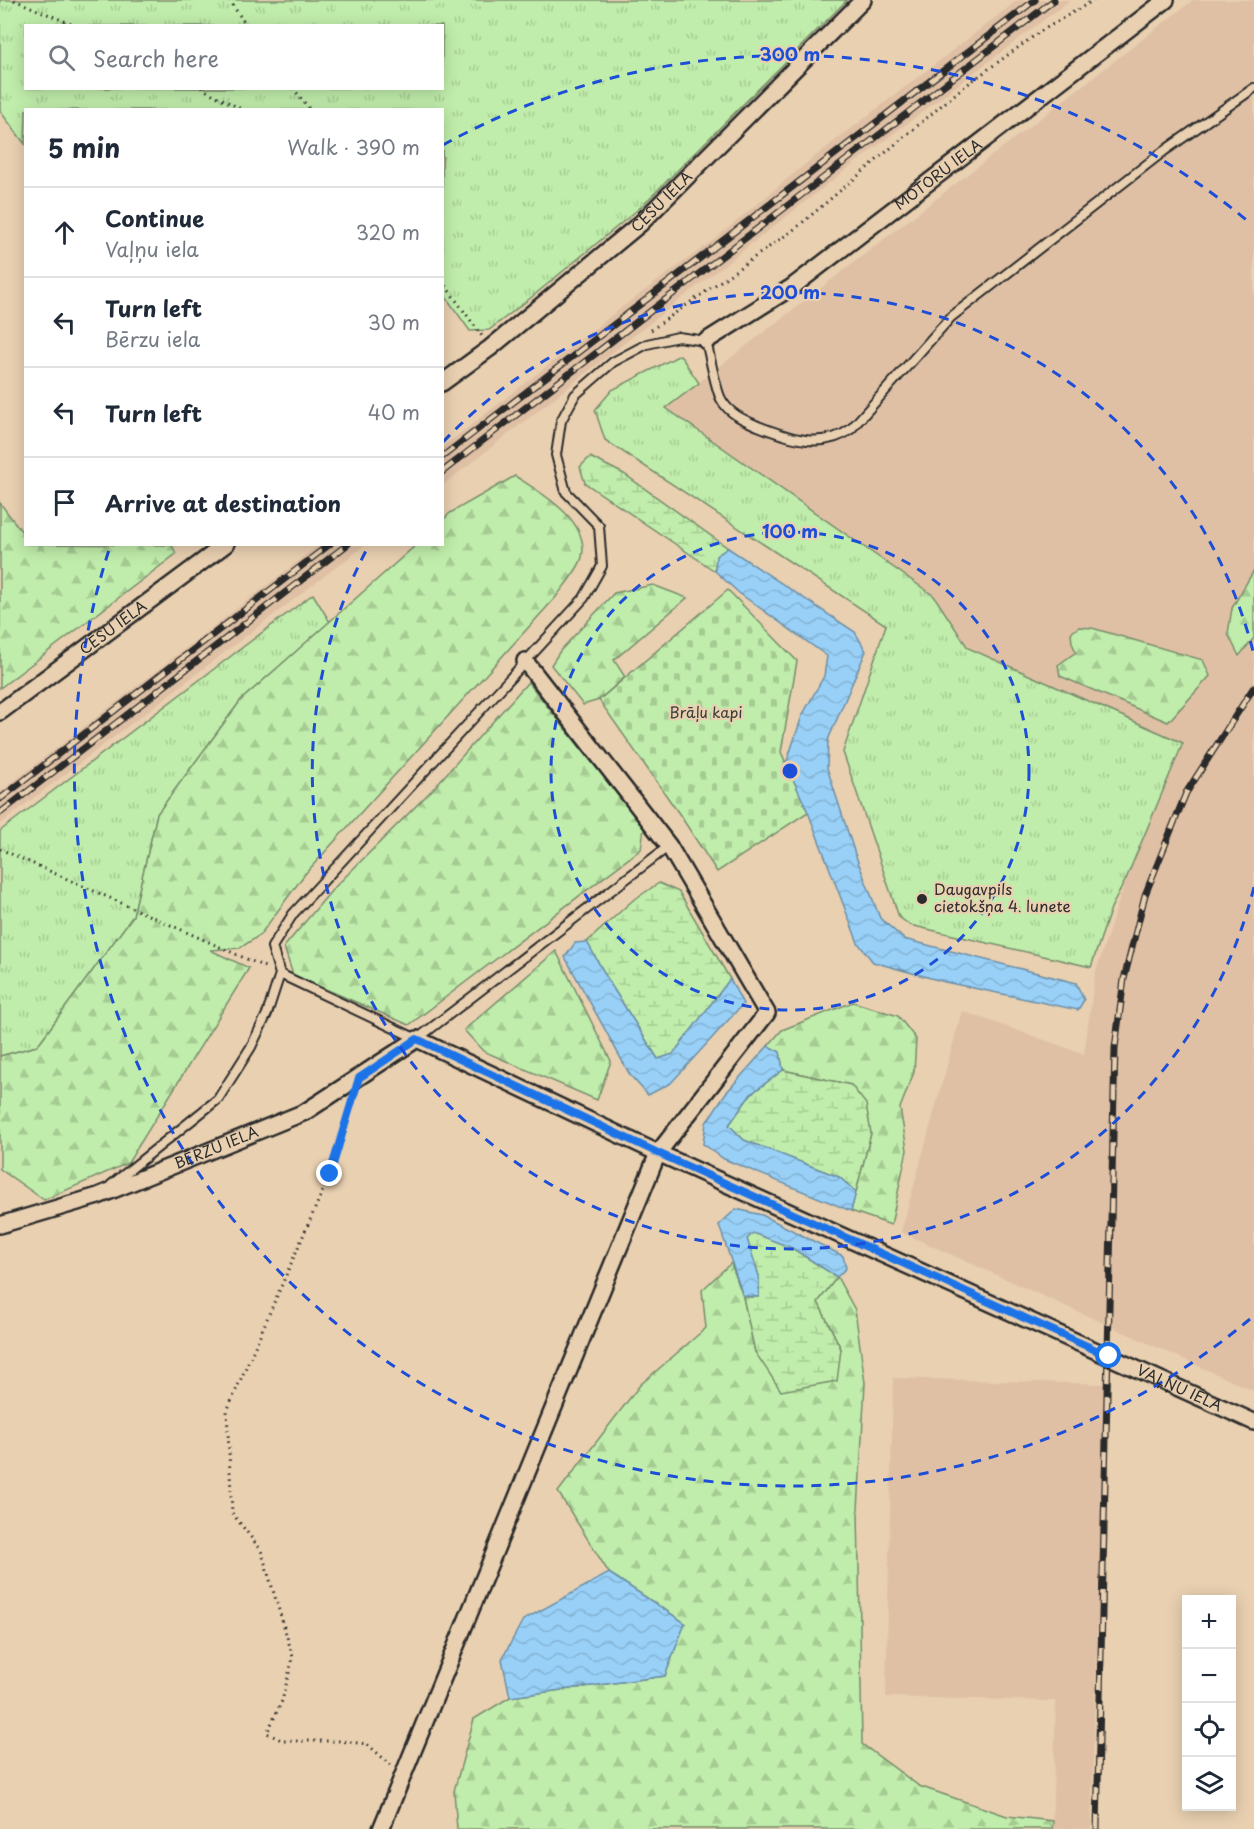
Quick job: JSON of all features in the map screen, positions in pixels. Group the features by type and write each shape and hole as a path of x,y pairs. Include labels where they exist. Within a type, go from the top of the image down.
{"street":[{"name":"CĒSU IELA","path":"444,382 490,348 641,223 863,0"},
{"name":"MOTORU IELA","path":"706,340 792,287 1166,0"},
{"name":"CĒSU IELA","path":"0,712 222,546"},
{"path":"381,1829 658,1153 767,1013 669,846 525,661"},
{"name":"BĒRZU IELA","path":"0,1225 98,1196 305,1113 417,1039"},
{"name":"VAĻŅU IELA","path":"417,1039 658,1153 1254,1422"}],"lane":[{"path":"98,1196 218,1099 251,1047 267,1014 280,974 272,947 293,914 584,598 602,566 599,526 566,492 556,455 561,421 575,395 613,362 647,344 678,337 706,340 722,399 739,418 784,437 802,440 832,439 843,436 951,317 1164,151 1254,88"},
{"path":"280,974 417,1039 669,846"}],"path":[{"path":"14,0 71,24"},
{"path":"229,0 246,24"},
{"path":"644,336 796,228 962,89 1041,31 1094,0"},
{"path":"205,90 239,108"},
{"path":"295,90 308,108"},
{"path":"444,284 490,348"},
{"path":"0,849 280,974"},
{"path":"359,1078 330,1174 227,1411 232,1513 261,1550 293,1658 282,1701 267,1733 283,1741 339,1741 367,1744 392,1766 400,1781"}],"shaded area":[{"path":"1018,0 1070,0 851,166 444,484 444,446 621,308 716,238 809,161"},
{"path":"1193,0 1254,0 1254,975 1252,976 1254,1391 901,1232 962,1011 1084,1054 1095,974 1126,879 1183,743 968,648 934,596 666,408"},
{"path":"318,546 364,546 0,824 0,792"},
{"path":"893,1378 1105,1384 1091,1829 1052,1829 1056,1701 886,1697"}],"green space":[{"path":"0,0 847,0 642,206 489,330 470,331 444,294 444,108 24,108 24,143 0,111"},
{"path":"680,355 699,383 666,408 934,596 968,648 1183,743 1126,879 1111,908 1091,967 910,925 899,917 843,752 886,625 605,440 595,410 612,390"},
{"path":"590,457 624,474 728,548 716,556 715,571 585,483 580,467"},
{"path":"515,476 550,499 571,520 579,531 582,544 581,561 556,597 305,874 260,935 240,948 210,950 249,968 128,1163 44,1200 0,1169 0,1056 37,1046 133,916 157,814 241,700 415,546 444,546 444,519 450,513"},
{"path":"0,503 24,535 24,546 172,546 176,554 0,688"},
{"path":"1254,570 1254,638 1239,656 1228,634 1232,608"},
{"path":"653,585 687,598 614,660 625,677 599,700 583,705 551,665 560,651 614,593"},
{"name":"Brāļu kapi","path":"728,590 797,661 781,752 808,812 717,872 599,700"},
{"path":"313,594 330,622 241,700 157,814 133,916 37,1046 0,1056 0,831"},
{"path":"1079,627 1092,628 1203,660 1210,676 1168,722 1060,676 1058,665 1076,652 1071,633"},
{"path":"528,682 644,828 641,849 409,1025 293,975 284,947 332,890 432,790"},
{"path":"659,883 679,892 730,979 673,1055 658,1059 587,942 632,901"},
{"path":"556,951 611,1061 597,1100 483,1051 464,1030"},
{"path":"853,1002 898,1016 916,1039 914,1072 900,1108 907,1150 891,1225 851,1211 871,1133 851,1085 783,1070 780,1052 768,1046 782,1030"},
{"path":"783,1070 851,1085 866,1104 871,1133 856,1192 839,1177 744,1140 729,1125 751,1094"},
{"path":"753,1232 792,1248 837,1277 818,1302 841,1349 837,1381 781,1391 755,1352 743,1297 759,1297 759,1276 747,1239"},
{"path":"731,1263 743,1297 755,1352 841,1349 818,1302 837,1277 855,1310 865,1383 858,1510 862,1744 919,1786 1007,1816 1053,1821 1052,1829 457,1829 454,1791 474,1719 510,1697 665,1676 685,1623 609,1573 558,1492 640,1385 706,1328 702,1290"}],"water":[{"path":"728,548 855,632 866,651 828,740 827,768 855,854 880,918 904,939 1076,983 1084,1000 1078,1010 945,982 873,962 858,943 808,812 786,764 802,716 824,676 827,656 739,593 715,571 716,556"},
{"path":"587,942 658,1059 673,1054 730,979 743,1004 671,1083 648,1095 630,1075 565,957 575,943"},
{"path":"768,1046 780,1052 783,1070 751,1094 729,1125 744,1140 839,1177 856,1192 851,1211 724,1159 703,1144 706,1123 725,1094"},
{"path":"736,1209 762,1215 843,1256 846,1268 837,1277 792,1248 753,1233 747,1239 759,1276 759,1297 743,1296 719,1225"},
{"path":"609,1573 685,1623 665,1676 510,1697 502,1659 523,1620"}],"railway":[{"path":"444,455 1035,0"},
{"path":"444,470 1054,0"},
{"path":"0,799 327,546"},
{"path":"0,813 345,546"},
{"path":"1097,1829 1115,1048 1124,979 1145,895 1186,793 1254,687"}],"place":[{"name":"Daugavpils cietokšņa 4. lunete","path":"922,899"}],"route":[{"path":"330,1174 359,1078 417,1039 658,1153 1109,1356"}]}
